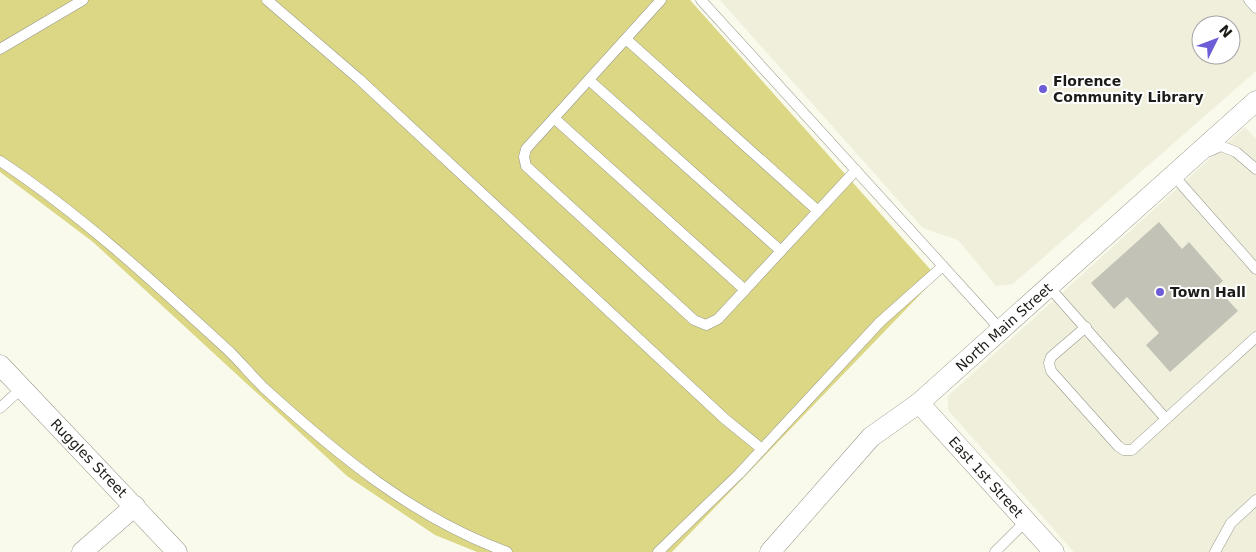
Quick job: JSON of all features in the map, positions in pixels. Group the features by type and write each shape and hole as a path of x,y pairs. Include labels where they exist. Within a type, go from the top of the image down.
{"street":[{"path":"1195,158 1256,101"},
{"name":"North Main Street","path":"770,552 871,437 918,403 1195,158"},
{"name":"Ruggles Street","path":"0,364 177,552"},
{"name":"East 1st Street","path":"918,403 1054,552"},
{"path":"82,552 135,506"}],"lane":[{"path":"0,49 83,0"},
{"path":"267,0 358,79 725,418 762,449"},
{"path":"661,0 526,149 524,157 526,166 694,320 706,325 718,319 856,170"},
{"path":"701,0 1001,330"},
{"path":"1249,0 1256,8"},
{"path":"626,39 818,211"},
{"path":"589,80 781,251"},
{"path":"554,118 745,290"},
{"name":"North Main Street","path":"1195,158 1221,146 1236,152 1256,169"},
{"path":"0,161 73,213 181,308 263,387 353,464 422,513 467,537 507,552"},
{"path":"1174,176 1256,269"},
{"path":"658,552 694,519 762,449 880,322 943,266"},
{"path":"1049,287 1166,419"},
{"path":"1086,327 1051,357 1049,363 1051,371 1118,446 1124,450 1132,450 1256,337"},
{"path":"0,408 22,388"},
{"path":"1215,552 1231,523 1256,500"},
{"path":"995,552 1026,521"}],"shaded area":[{"path":"0,0 690,0 937,277 672,552 477,552 435,535 347,476 93,242 0,172"},
{"path":"720,0 1256,0 1256,71 1013,284 996,286 958,240 923,228"},
{"path":"1245,127 1256,139 1256,552 1074,552 948,410 948,396"}],"building":[{"name":"Town Hall","path":"1159,222 1182,249 1189,242 1223,281 1216,287 1238,311 1170,372 1146,345 1159,333 1127,297 1114,309 1091,283"}],"place":[{"name":"Florence Community Library","path":"1043,89"},
{"name":"Town Hall","path":"1160,292"}]}
